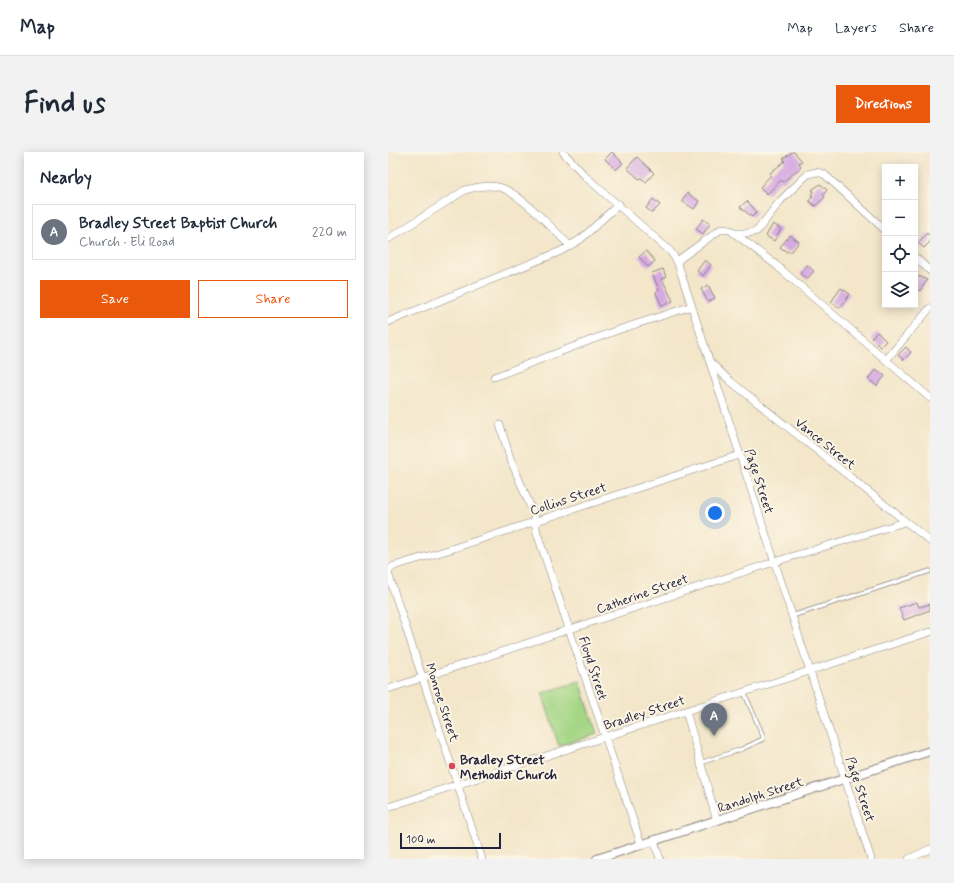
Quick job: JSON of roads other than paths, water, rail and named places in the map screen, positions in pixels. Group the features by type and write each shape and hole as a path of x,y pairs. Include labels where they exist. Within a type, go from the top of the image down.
{"street":[{"name":"Page Street","path":"563,152 586,177 670,251 677,261 871,859"},
{"path":"734,233 748,233 757,231 761,228 781,200 812,172 824,174 882,227"},
{"path":"388,239 465,190 474,187 493,186 506,190 522,201 570,246"},
{"path":"388,322 527,266 570,246 592,230 618,204"},
{"path":"677,261 717,231 726,229 734,233 776,265 930,398"},
{"path":"918,260 930,271"},
{"path":"494,378 615,331 692,306"},
{"path":"886,360 930,308"},
{"name":"Vance Street","path":"709,360 729,380 930,541"},
{"name":"Floyd Street","path":"500,425 510,458 532,509 569,630 641,844"},
{"name":"Collins Street","path":"405,562 535,522 739,455"},
{"name":"Catherine Street","path":"388,689 774,562 905,522"},
{"name":"Monroe Street","path":"405,562 391,567 388,573 482,859"},
{"name":"Bradley Street","path":"388,807 930,632"},
{"path":"686,711 697,746 699,763 717,821"},
{"name":"Randolph Street","path":"597,859 930,751"},
{"path":"654,840 660,859"},
{"path":"909,859 918,857 930,849"}],"lane":[{"path":"792,616 930,572"},
{"path":"699,763 742,749 763,739 744,692"}],"place":[{"name":"Bradley Street Baptist Church","path":"714,736"},
{"name":"Bradley Street Methodist Church","path":"452,766"}]}
